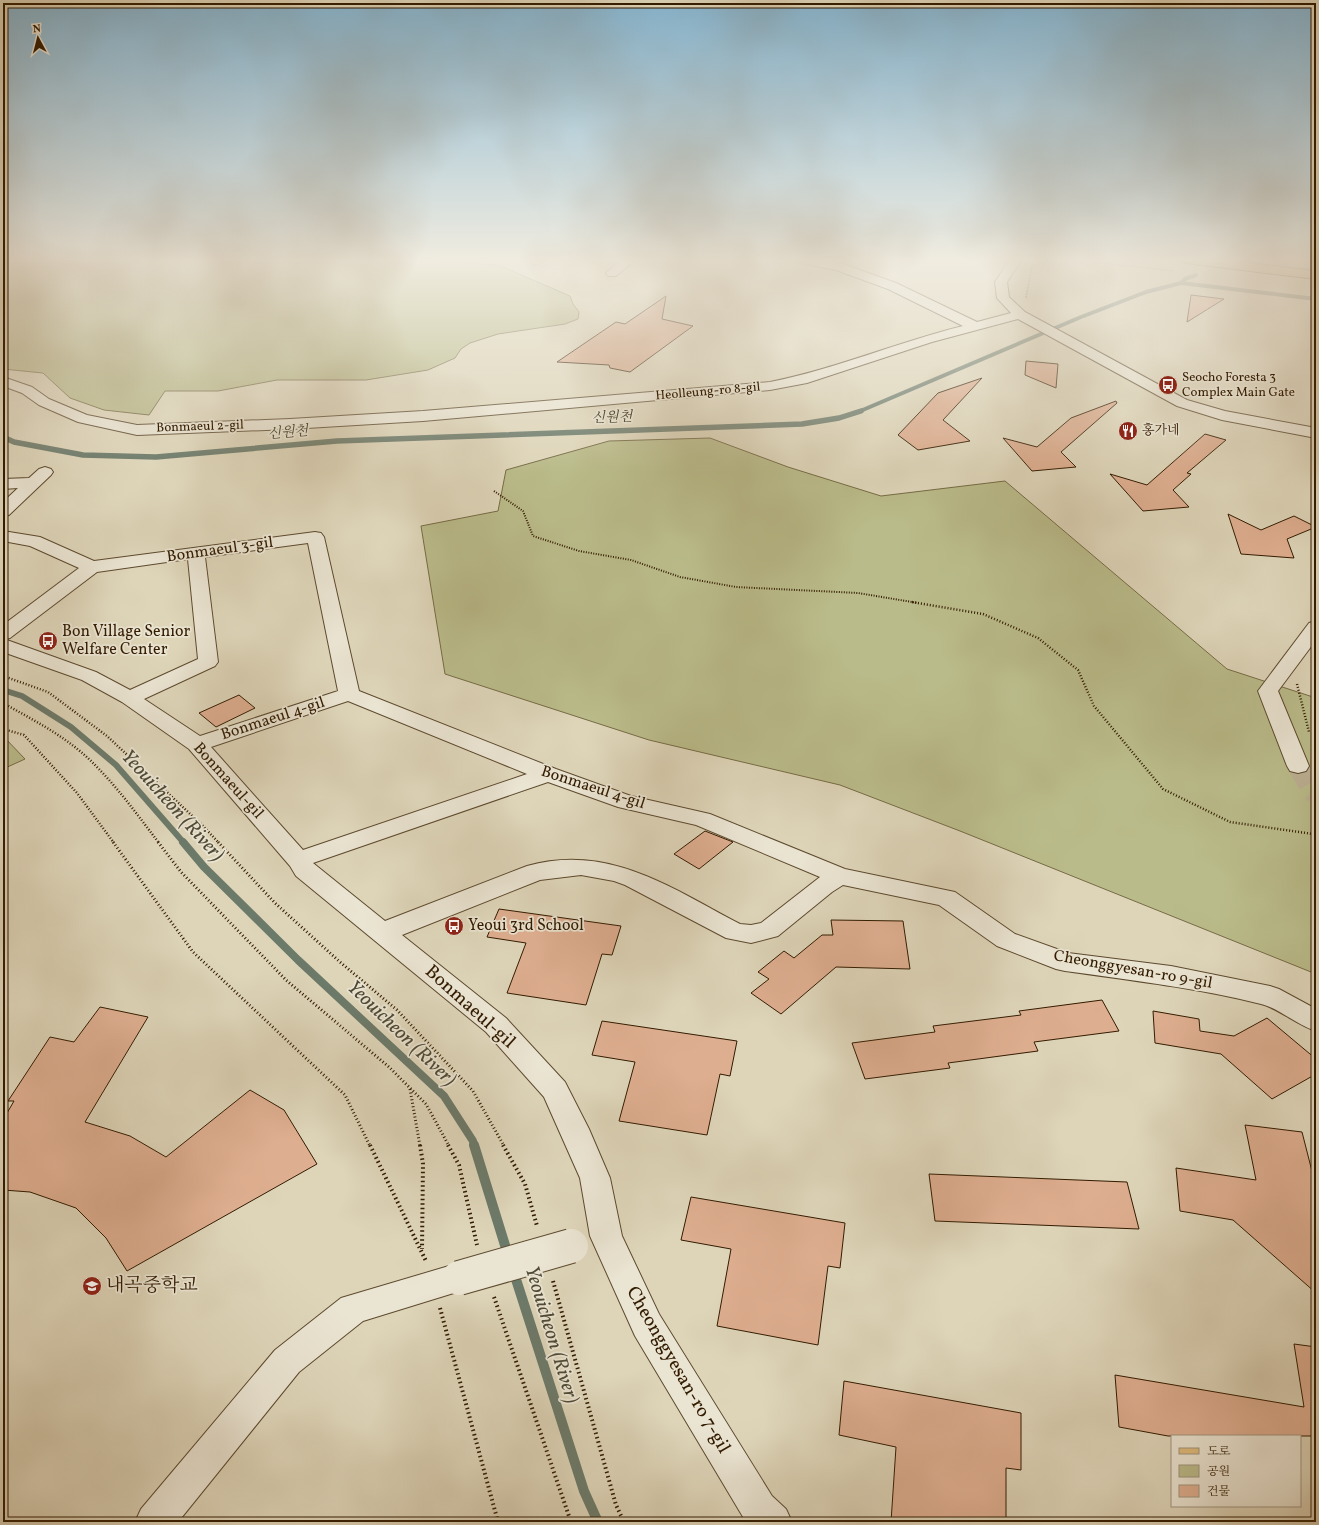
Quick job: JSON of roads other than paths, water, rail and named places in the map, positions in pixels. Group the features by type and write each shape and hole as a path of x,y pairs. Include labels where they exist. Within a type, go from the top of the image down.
{"street":[{"name":"Heolleung-ro 8-gil","path":"387,418 770,386 802,380 927,339 959,330"},
{"path":"1048,330 1182,402 1222,415 1316,432"},
{"name":"Bonmaeul 2-gil","path":"3,382 26,390 44,402 83,419 137,430 387,418"},
{"path":"3,484 39,478 3,511"},
{"path":"3,536 34,541 92,567"},
{"name":"Bonmaeul 3-gil","path":"3,634 92,567 315,537 322,562 326,593 347,686"},
{"path":"129,698 208,662 196,554"},
{"path":"1298,766 1268,691 1316,627"},
{"name":"Bonmaeul-gil","path":"3,645 89,676 129,698 197,744 305,870 496,1025 556,1090 595,1178 606,1236"},
{"name":"Bonmaeul 4-gil","path":"197,744 347,686 548,774 626,802 702,819 840,876"},
{"path":"298,860 548,774"},
{"path":"383,932 536,872 581,867 616,873 634,879 735,932 751,934 769,930 823,886 840,876"},
{"name":"Cheonggyesan-ro 9-gil","path":"840,876 946,898 1006,940 1065,962 1171,976 1270,996 1316,1021"},
{"path":"154,1522 287,1361 353,1309 606,1236"},
{"name":"Cheonggyesan-ro 7-gil","path":"606,1236 648,1325 759,1509 773,1522"}],"waterway":[{"name":"신원천","path":"858,412 1050,330"},
{"name":"신원천","path":"3,437 14,442 83,455 156,457 337,441 802,424 839,418 858,412"},
{"name":"Yeouicheon (River)","path":"3,690 22,696 71,727 116,765 184,843"},
{"name":"Yeouicheon (River)","path":"183,842 204,867 298,960 444,1096 473,1141 474,1146"},
{"name":"Yeouicheon (River)","path":"474,1145 508,1255"},
{"name":"Yeouicheon (River)","path":"513,1270 584,1491 598,1522"}],"tunnel":[{"path":"1298,766 1316,796"}],"place":[{"name":"Seocho Foresta 3 Complex Main Gate","path":"1168,385"},
{"name":"홍가네","path":"1128,431"},
{"name":"Bon Village Senior Welfare Center","path":"48,641"},
{"name":"Yeoui 3rd School","path":"454,926"},
{"name":"내곡중학교","path":"92,1286"}]}
